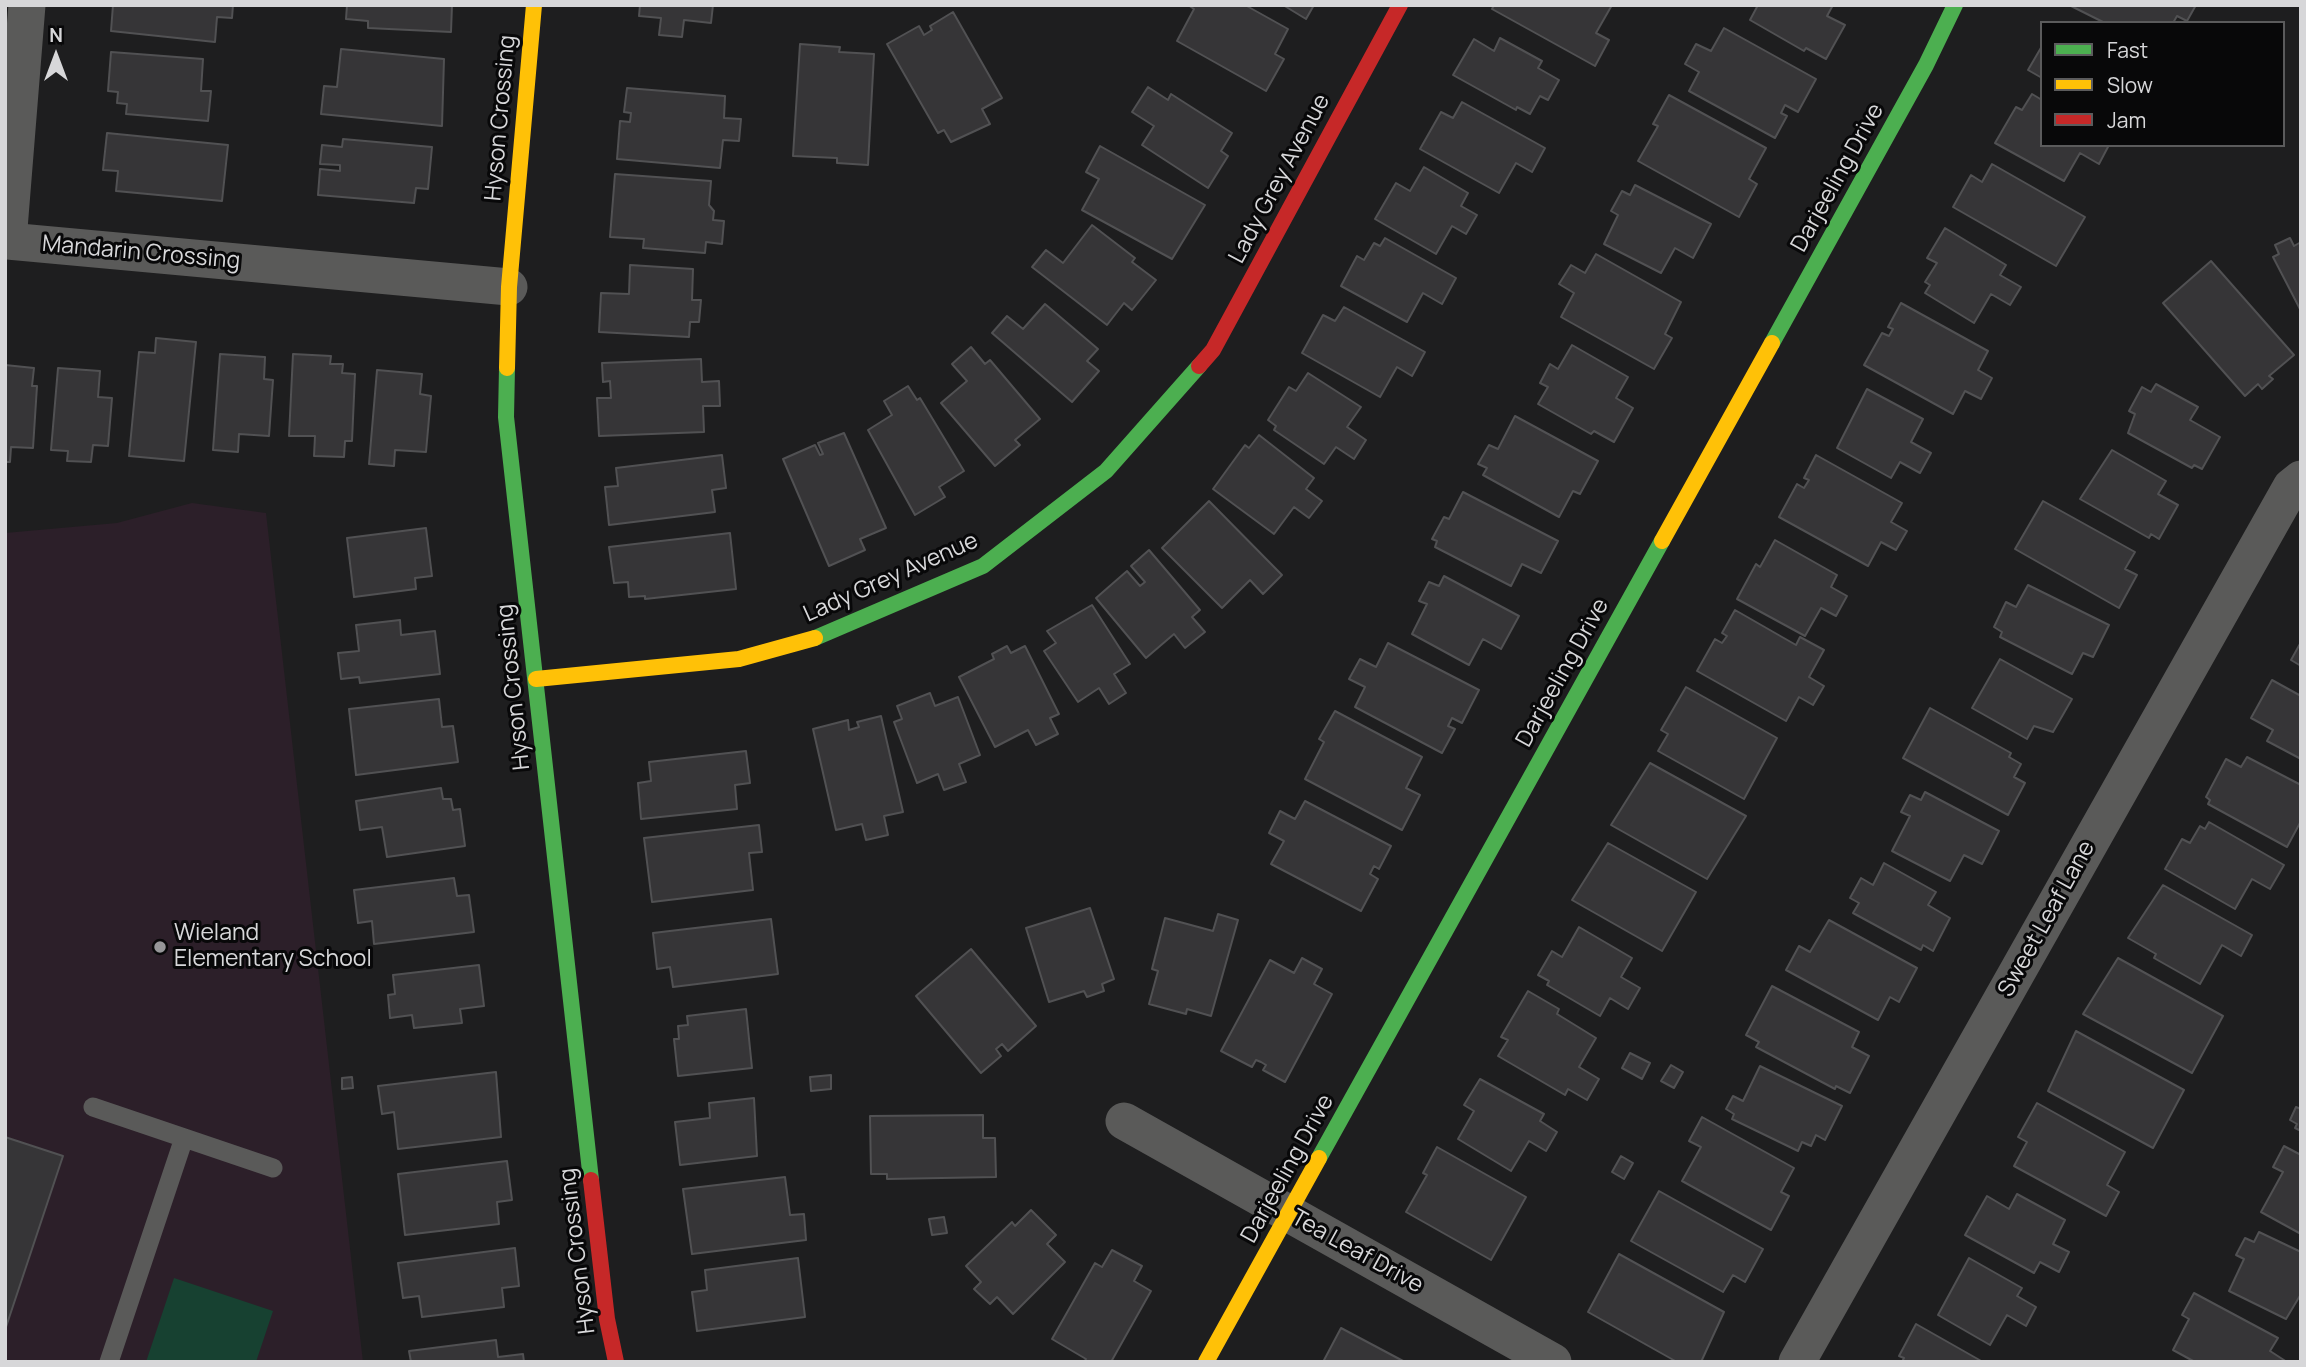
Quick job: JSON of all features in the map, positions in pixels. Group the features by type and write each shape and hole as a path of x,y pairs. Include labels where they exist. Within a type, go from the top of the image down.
{"street":[{"name":"Mandarin Crossing","path":"27,5 8,241 509,288"},
{"name":"Hyson Crossing","path":"534,5 509,288 506,417 607,1319 616,1362"},
{"name":"Lady Grey Avenue","path":"536,679 738,659 830,634 984,566 1107,471 1213,351 1400,5"},
{"name":"Darjeeling Drive","path":"1206,1362 1913,89 1955,5"},
{"name":"Sweet Leaf Lane","path":"1797,1362 2284,499 2301,479"},
{"name":"Tea Leaf Drive","path":"1124,1121 1553,1362"}],"lane":[{"path":"93,1107 274,1168"},
{"path":"109,1362 184,1138"}],"shaded area":[{"name":"Wieland Elementary School","path":"192,503 266,513 363,1362 5,1362 5,533 117,523"}],"green space":[{"path":"174,1278 273,1311 256,1362 146,1362"}],"building":[{"path":"113,5 233,5 232,18 217,17 215,42 111,31"},
{"path":"347,5 452,5 451,32 368,28 368,21 346,19"},
{"path":"640,5 713,5 711,23 684,20 682,37 659,35 661,18 639,16"},
{"path":"1188,5 1245,5 1288,29 1275,54 1284,59 1266,91 1177,41 1194,9"},
{"path":"1283,5 1314,5 1306,19"},
{"path":"1494,5 1612,5 1596,33 1609,40 1595,66 1492,9"},
{"path":"1758,5 1833,5 1827,16 1845,25 1826,59 1806,48 1804,51 1750,20"},
{"path":"2069,5 2196,5 2187,21 2177,16 2174,21 2101,21"},
{"path":"953,12 1002,98 982,109 990,124 951,142 944,130 938,133 887,44 919,26 924,35 932,30 930,26"},
{"path":"1724,28 1816,79 1798,112 1785,105 1781,113 1787,116 1775,138 1689,91 1699,72 1685,64 1696,44 1711,51"},
{"path":"1500,38 1542,61 1538,68 1559,80 1548,100 1540,96 1530,114 1517,107 1516,110 1453,75 1474,39 1494,51"},
{"path":"800,44 840,47 839,52 874,54 868,165 837,163 837,158 793,156"},
{"path":"341,49 444,59 442,126 321,114 324,86 337,87"},
{"path":"2040,49 2040,77 2028,70"},
{"path":"111,52 203,59 201,91 211,91 208,121 126,114 127,104 117,103 118,92 108,91"},
{"path":"1148,87 1168,100 1171,94 1232,133 1221,151 1228,156 1208,188 1142,145 1154,126 1132,112"},
{"path":"627,88 725,96 724,118 741,119 739,141 723,140 720,168 617,159 620,121 630,122 631,113 624,112"},
{"path":"2032,94 2040,99 2040,147 2108,147 2099,164 2080,153 2064,181 1995,143 2016,107 2022,110"},
{"path":"1669,95 1766,148 1749,179 1757,184 1739,217 1638,161 1658,126 1653,124"},
{"path":"1462,102 1545,148 1532,172 1516,163 1499,193 1420,149 1441,112 1453,118"},
{"path":"107,133 228,145 222,201 116,191 118,171 103,170"},
{"path":"343,139 432,147 428,189 416,188 414,203 318,195 320,169 340,171 340,165 320,164 322,145 342,147"},
{"path":"1100,146 1205,205 1172,259 1082,210 1099,179 1086,172"},
{"path":"1992,164 2085,217 2056,266 1953,207 1971,175 1982,182"},
{"path":"1424,167 1468,193 1461,206 1477,215 1466,234 1452,226 1436,254 1375,219 1396,183 1410,191"},
{"path":"615,174 711,181 709,205 714,211 713,220 724,221 722,244 706,242 705,253 643,248 644,239 610,237"},
{"path":"1635,185 1711,224 1693,258 1675,248 1661,273 1604,244 1618,215 1611,211 1622,191 1630,195"},
{"path":"1092,225 1135,258 1132,262 1156,280 1132,310 1124,303 1107,325 1032,267 1046,250 1063,263"},
{"path":"1945,228 2006,265 2000,275 2021,287 2010,305 1991,294 1974,323 1925,293 1930,285 1925,282 1937,263 1927,258"},
{"path":"1385,238 1456,278 1442,304 1423,293 1407,322 1341,286 1357,256 1364,260 1374,243 1380,246"},
{"path":"2290,238 2294,246 2301,242 2301,311 2273,257 2279,254 2275,245"},
{"path":"1596,254 1681,302 1665,334 1672,338 1654,369 1561,317 1574,293 1559,284 1571,265 1585,273"},
{"path":"2211,261 2294,355 2269,376 2273,379 2262,389 2258,384 2245,396 2163,303"},
{"path":"630,265 693,269 692,300 701,300 699,322 690,322 689,337 599,332 601,293 629,294"},
{"path":"1901,303 1988,351 1978,370 1992,378 1981,399 1965,391 1953,414 1864,365 1882,333 1889,336 1893,329 1888,327"},
{"path":"1045,304 1098,349 1087,361 1099,371 1072,402 992,333 1007,316 1023,329"},
{"path":"1344,307 1425,352 1412,376 1397,367 1380,397 1302,353 1323,315 1335,321"},
{"path":"156,338 196,342 184,461 129,456 139,352 155,353"},
{"path":"1572,345 1628,377 1616,398 1633,408 1614,442 1594,431 1591,434 1538,404 1548,387 1540,383 1550,364 1558,369"},
{"path":"971,347 985,364 990,360 1040,419 1015,440 1020,445 995,466 941,403 967,381 952,364"},
{"path":"220,354 265,357 264,379 273,380 269,436 239,434 238,452 213,450"},
{"path":"293,354 331,356 330,364 343,364 342,373 355,374 352,441 345,441 344,457 314,456 315,436 289,436"},
{"path":"701,359 702,382 719,381 720,406 703,406 704,432 599,436 597,398 611,398 610,381 603,382 602,363"},
{"path":"5,365 34,368 32,386 37,386 33,448 11,447 10,462 5,462"},
{"path":"58,368 100,371 98,397 112,398 108,446 93,445 91,462 67,461 68,451 51,450"},
{"path":"377,370 422,374 420,394 431,396 426,452 395,450 394,466 369,464"},
{"path":"1308,373 1361,407 1347,427 1366,440 1354,459 1336,447 1324,464 1274,430 1276,426 1268,420 1289,387 1296,391"},
{"path":"2156,384 2198,407 2190,420 2220,437 2202,469 2194,465 2192,468 2128,433 2135,414 2129,411 2142,387 2151,392"},
{"path":"908,386 917,400 920,398 964,471 939,487 945,497 915,515 868,430 892,415 884,401"},
{"path":"1867,389 1923,419 1911,442 1931,453 1920,473 1900,462 1891,478 1837,448"},
{"path":"1515,416 1598,461 1580,494 1573,491 1559,517 1483,475 1487,468 1478,464 1489,445 1498,449"},
{"path":"844,433 886,528 860,539 865,550 829,566 783,459 815,445 820,455 823,454 818,443"},
{"path":"1259,435 1314,478 1306,489 1322,501 1309,518 1294,507 1274,534 1213,489 1245,445 1249,448"},
{"path":"2112,450 2166,481 2158,494 2178,505 2159,539 2151,534 2149,538 2080,499"},
{"path":"722,455 726,488 712,490 715,512 609,525 605,487 618,486 616,468"},
{"path":"1816,455 1902,503 1891,522 1907,531 1896,550 1881,542 1868,566 1779,517 1797,484 1804,488 1809,480 1804,478"},
{"path":"1463,492 1558,541 1541,573 1522,564 1511,586 1435,547 1437,541 1432,539 1444,517 1449,519"},
{"path":"1209,501 1282,575 1263,594 1250,580 1222,608 1162,548"},
{"path":"2043,501 2135,552 2125,569 2137,575 2119,608 2015,549"},
{"path":"426,528 432,576 415,578 416,589 354,597 347,538"},
{"path":"730,533 736,589 645,599 645,596 629,597 628,582 614,583 609,547"},
{"path":"1775,540 1837,575 1831,587 1847,596 1836,616 1821,608 1805,636 1737,599 1756,564 1760,567"},
{"path":"1149,550 1200,610 1192,617 1205,632 1185,648 1174,634 1146,658 1096,598 1127,571 1140,586 1145,582 1131,566"},
{"path":"1444,576 1519,616 1501,649 1483,639 1469,665 1412,634 1427,604 1419,601 1429,582 1439,586"},
{"path":"2028,585 2109,625 2093,657 2083,653 2072,674 2000,637 2002,632 1994,627 2006,602 2016,607"},
{"path":"1092,605 1130,664 1114,674 1126,693 1109,704 1099,688 1078,702 1044,651 1056,643 1047,631"},
{"path":"1735,610 1796,645 1800,637 1824,650 1809,677 1824,686 1813,705 1799,697 1786,721 1697,671 1715,639 1722,643 1727,636 1722,633"},
{"path":"400,620 401,635 435,631 440,674 360,683 359,677 341,679 338,653 359,651 356,625"},
{"path":"2301,642 2301,666 2291,660"},
{"path":"1388,643 1479,690 1462,723 1452,718 1448,726 1455,729 1442,753 1355,707 1365,687 1349,679 1360,659 1376,667"},
{"path":"1007,646 1011,653 1025,646 1059,714 1050,718 1058,734 1036,745 1028,730 995,747 959,677 994,659 992,654"},
{"path":"2000,659 2072,699 2053,732 2034,726 2027,739 1972,708"},
{"path":"2272,680 2301,696 2301,759 2267,741 2273,730 2251,718"},
{"path":"1686,687 1777,738 1744,799 1658,751 1668,734 1661,730"},
{"path":"930,693 935,706 958,697 980,755 959,764 966,782 944,790 938,774 917,783 894,722 902,719 897,706"},
{"path":"439,699 442,727 453,726 458,762 356,775 349,709"},
{"path":"1930,708 2011,753 2009,757 2021,764 2014,777 2025,783 2008,815 1903,758"},
{"path":"1335,711 1422,757 1406,788 1420,795 1402,830 1305,779 1324,742 1319,739"},
{"path":"881,716 903,812 884,816 888,835 866,840 862,824 836,830 813,729 848,720 849,730 859,727 857,722"},
{"path":"746,751 750,783 735,785 737,809 641,819 638,783 651,781 649,762"},
{"path":"2247,757 2301,785 2301,821 2287,847 2208,804 2210,800 2206,797 2226,759 2241,767"},
{"path":"1650,763 1746,816 1707,879 1611,825"},
{"path":"441,788 443,799 451,799 453,810 460,809 465,846 387,857 382,827 360,830 356,801"},
{"path":"1925,792 1999,831 1982,864 1964,855 1950,881 1892,851 1910,816 1901,812 1910,795 1921,800"},
{"path":"1305,801 1391,846 1379,869 1374,866 1370,874 1378,879 1361,911 1271,864 1284,841 1269,833 1280,811 1295,819"},
{"path":"2209,822 2284,865 2270,889 2252,879 2235,909 2165,869 2182,839 2190,843 2200,826 2205,829"},
{"path":"759,825 762,852 749,853 753,890 652,902 644,838"},
{"path":"1608,843 1696,892 1662,951 1572,900"},
{"path":"1884,863 1936,892 1928,905 1950,918 1933,951 1923,945 1921,950 1853,913 1859,903 1850,898 1861,878 1873,885"},
{"path":"454,878 457,896 469,895 474,932 374,944 372,921 358,923 354,890"},
{"path":"2163,885 2252,935 2241,956 2222,945 2200,984 2154,958 2156,954 2128,938"},
{"path":"1090,908 1114,979 1102,984 1104,991 1087,997 1084,991 1049,1002 1026,928"},
{"path":"1218,914 1238,920 1211,1016 1187,1009 1186,1014 1149,1004 1158,971 1152,969 1165,918 1213,931"},
{"path":"771,919 778,974 673,987 670,967 657,969 653,933"},
{"path":"1829,920 1917,968 1899,1002 1890,997 1878,1020 1786,970 1799,946 1810,952"},
{"path":"1579,927 1632,958 1621,977 1640,988 1628,1009 1610,998 1600,1016 1547,985 1549,981 1538,975 1552,951 1562,957"},
{"path":"971,949 1036,1026 1008,1051 1002,1044 996,1049 1001,1056 981,1073 916,996"},
{"path":"1302,958 1322,969 1314,984 1332,994 1285,1082 1263,1070 1266,1065 1261,1062 1256,1060 1252,1067 1221,1051 1270,960 1294,973"},
{"path":"2118,958 2223,1016 2192,1073 2083,1014"},
{"path":"479,965 484,1006 460,1009 462,1023 414,1028 412,1015 390,1018 388,995 395,994 393,975"},
{"path":"1772,986 1859,1032 1852,1047 1869,1056 1850,1093 1836,1086 1835,1089 1756,1047 1759,1042 1746,1035"},
{"path":"1528,991 1559,1009 1557,1014 1596,1038 1579,1067 1599,1079 1587,1100 1568,1089 1565,1095 1498,1056 1508,1040 1501,1037"},
{"path":"746,1009 752,1068 678,1076 674,1039 679,1039 678,1026 688,1025 687,1016"},
{"path":"2076,1031 2184,1090 2153,1148 2048,1091"},
{"path":"1630,1053 1650,1063 1642,1079 1622,1068"},
{"path":"1671,1065 1683,1072 1674,1088 1661,1081"},
{"path":"1760,1066 1842,1106 1825,1140 1816,1135 1811,1146 1802,1142 1798,1151 1732,1119 1734,1114 1726,1109 1733,1096 1743,1101"},
{"path":"496,1072 501,1137 398,1149 394,1112 382,1114 378,1086"},
{"path":"831,1075 831,1089 811,1091 810,1077"},
{"path":"352,1077 353,1088 342,1089 342,1078"},
{"path":"1480,1079 1544,1114 1540,1121 1557,1132 1546,1151 1529,1141 1511,1171 1458,1139 1474,1111 1464,1105"},
{"path":"754,1098 757,1156 680,1165 675,1122 710,1118 709,1103"},
{"path":"2037,1103 2125,1152 2107,1185 2119,1192 2106,1216 2014,1166 2027,1142 2018,1137"},
{"path":"2296,1107 2301,1109 2301,1131 2295,1128 2297,1124 2290,1120"},
{"path":"983,1115 983,1138 995,1138 996,1177 887,1179 887,1174 871,1174 870,1116"},
{"path":"1702,1117 1794,1168 1781,1192 1789,1196 1771,1230 1682,1181 1701,1147 1689,1141"},
{"path":"5,1137 63,1156 5,1330"},
{"path":"2284,1146 2301,1155 2301,1234 2261,1212 2283,1172 2273,1167"},
{"path":"1437,1147 1526,1197 1491,1260 1406,1212 1427,1175 1423,1173"},
{"path":"1621,1156 1633,1163 1624,1179 1612,1172"},
{"path":"507,1161 512,1200 497,1202 499,1224 405,1235 398,1174"},
{"path":"785,1177 790,1215 804,1214 806,1240 692,1254 683,1189"},
{"path":"1659,1191 1763,1249 1745,1282 1733,1275 1723,1292 1631,1241"},
{"path":"2017,1194 2065,1220 2053,1244 2069,1252 2059,1272 2040,1262 2034,1273 1965,1235 1987,1196 2009,1209"},
{"path":"1031,1210 1056,1235 1047,1244 1065,1262 1013,1314 997,1297 990,1304 974,1289 981,1282 966,1266 1012,1222 1015,1226"},
{"path":"944,1217 947,1233 932,1235 929,1219"},
{"path":"2259,1232 2301,1252 2301,1294 2286,1319 2229,1291 2244,1259 2236,1255 2245,1238 2254,1242"},
{"path":"515,1248 519,1286 502,1288 504,1307 422,1317 419,1296 403,1298 398,1263"},
{"path":"1112,1250 1142,1266 1134,1281 1151,1291 1111,1362 1084,1362 1086,1359 1052,1339 1095,1263 1102,1267"},
{"path":"1619,1254 1724,1312 1701,1362 1677,1362 1588,1312"},
{"path":"798,1258 805,1317 697,1331 692,1292 707,1290 705,1270"},
{"path":"1969,1258 2022,1288 2017,1296 2036,1307 2026,1326 2007,1315 1990,1345 1938,1315"},
{"path":"2194,1293 2278,1338 2270,1351 2287,1362 2195,1362 2173,1350 2189,1319 2182,1315"},
{"path":"1916,1324 1983,1362 1902,1362 1904,1358 1899,1356"},
{"path":"1341,1328 1405,1362 1323,1362"},
{"path":"496,1340 498,1357 523,1354 524,1362 411,1362 409,1351"}],"traffic: fast":[{"path":"1772,343 1926,65 1955,5"},
{"path":"815,638 983,566 1106,471 1199,366"},
{"path":"507,368 506,417 591,1180"},
{"path":"1319,1158 1662,541"}],"traffic: slow":[{"path":"507,368 509,287 534,5"},
{"path":"1662,541 1772,343"},
{"path":"536,679 739,659 815,638"},
{"path":"1206,1362 1319,1158"}],"traffic: jam":[{"path":"1199,366 1213,350 1400,5"},
{"path":"591,1180 607,1319 616,1362"}],"place":[{"name":"Wieland Elementary School","path":"160,947"}]}
